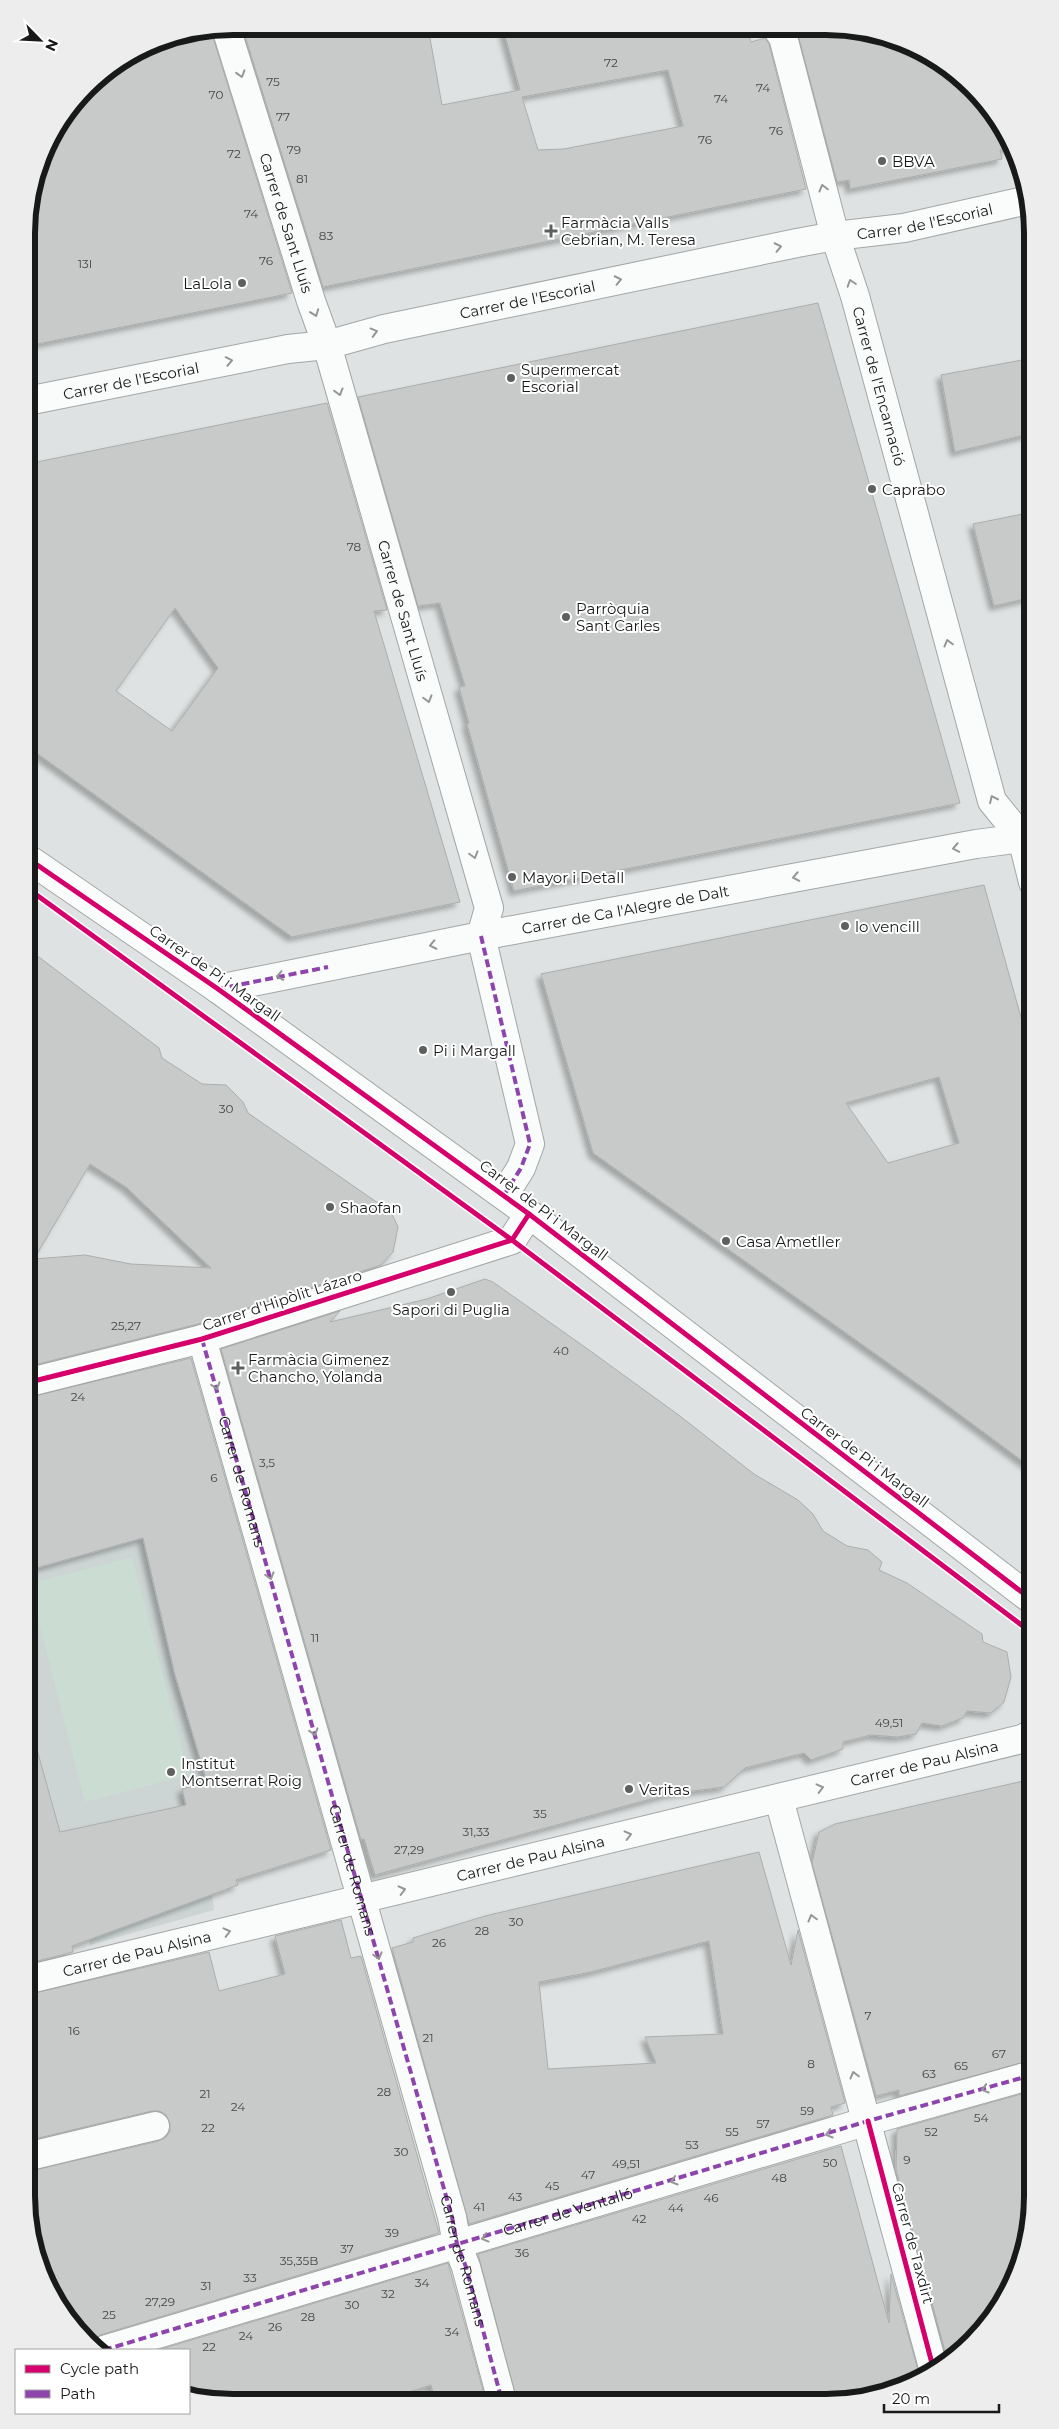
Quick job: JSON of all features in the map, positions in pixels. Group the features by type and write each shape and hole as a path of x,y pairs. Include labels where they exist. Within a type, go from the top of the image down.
{"street":[{"name":"Carrer de Sant Lluís","path":"228,35 311,301 327,344 489,908 484,948 530,1144 521,1168 504,1195"},
{"name":"Carrer de l'Encarnació","path":"781,35 835,236 855,296 992,801 1024,833"},
{"name":"Carrer de l'Escorial","path":"35,399 288,349 327,344 384,330 835,236 904,228 1021,202"},
{"name":"Carrer de Ca l'Alegre de Dalt","path":"218,990 484,948 976,844 1024,836"},
{"name":"Carrer de Pi i Margall","path":"35,864 218,990 530,1214 1024,1594"},
{"name":"Carrer d'Hipòlit Lázaro","path":"35,1381 202,1339 512,1240 530,1214"},
{"name":"Carrer de Romans","path":"202,1339 450,2207 457,2244 466,2267 500,2394"},
{"name":"Carrer de Pau Alsina","path":"35,1978 779,1799 1024,1738"},
{"name":"Carrer de Taxdirt","path":"779,1799 868,2121 932,2363"},
{"name":"Carrer de Ventalló","path":"107,2349 457,2244 500,2233 868,2121 1024,2077"},
{"path":"35,2155 155,2126"}],"shaded area":[{"name":"Institut Montserrat Roig","path":"143,1538 238,1885 212,1895 214,1910 90,1945 35,1745 35,1568"}],"green space":[{"path":"132,1557 189,1775 85,1802 35,1607 35,1582"}],"building":[{"path":"245,35 429,35 442,105 520,90 505,35 749,35 751,42 765,38 769,44 806,189 323,287","holes":["668,70 683,126 564,149 538,150 522,97"]},
{"path":"798,35 839,35 865,39 890,45 914,55 947,76 975,102 991,123 1006,149 1000,150 1002,159 850,189 849,180 837,182"},
{"path":"213,36 292,293 35,344 35,220 45,169 55,145 68,123 84,102 102,84 123,68 145,55 169,45"},
{"path":"818,303 960,803 514,891 467,724 469,723 459,687 465,686 440,603 418,606 358,397"},
{"path":"1024,360 1024,435 955,452 941,375"},
{"path":"327,403 387,610 374,611 460,902 292,937 35,752 35,462","holes":["175,608 218,668 172,731 116,691"]},
{"path":"1024,514 1024,599 994,606 973,524"},
{"path":"984,885 1024,1028 1024,1462 936,1397 593,1153 541,974","holes":["939,1077 959,1143 888,1163 846,1103"]},
{"path":"35,954 159,1048 162,1058 202,1084 226,1085 243,1102 248,1113 391,1212 398,1227 393,1252 381,1265 198,1324 35,1365 35,1259 85,1255 131,1264 211,1268 126,1187 90,1164 35,1257"},
{"path":"485,1279 493,1282 589,1350 680,1416 754,1474 798,1500 813,1514 823,1531 847,1546 868,1550 882,1562 879,1570 907,1583 982,1634 983,1642 1007,1652 1011,1677 1004,1702 991,1713 967,1711 963,1718 942,1726 922,1723 916,1734 897,1737 871,1735 843,1742 843,1749 811,1760 804,1753 745,1768 724,1787 669,1794 375,1875 364,1839 361,1840 221,1349 340,1311 330,1322 427,1299"},
{"path":"191,1358 331,1850 236,1880 238,1885 72,1946 73,1952 35,1962 35,1746 60,1832 186,1805 182,1789 207,1782 175,1675 143,1538 35,1568 35,1396"},
{"path":"1024,1781 1024,2062 899,2096 899,2090 876,2096 812,1863 819,1832 835,1824"},
{"path":"759,1852 791,1965 798,1930 845,2103 831,2107 833,2115 469,2224 392,1948 413,1942 413,1938 485,1916","holes":["709,1941 723,2034 645,2037 656,2063 548,2069 539,1982 591,1972"]},
{"path":"341,1920 351,1958 361,1956 439,2233 100,2335 96,2339 68,2306 55,2284 45,2260 35,2209 35,2170 159,2141 166,2137 170,2131 170,2123 166,2115 160,2111 152,2111 35,2139 35,1993 209,1952 219,1991 285,1974 275,1936"},
{"path":"1024,2093 1024,2209 1014,2260 1004,2284 991,2306 975,2327 946,2354 896,2170 897,2129"},
{"path":"841,2146 889,2323 891,2274 918,2371 890,2384 839,2394 515,2394 478,2254"},
{"path":"448,2263 484,2394 433,2394 431,2385 403,2394 220,2394 190,2389 190,2349 161,2349"}],"marked path":[{"path":"481,936 530,1144 521,1168 504,1195"},
{"path":"218,989 328,967"},
{"path":"202,1339 452,2217 457,2244 466,2267 500,2394"},
{"path":"107,2349 868,2121 1024,2077"}],"cycle path":[{"path":"35,863 218,989 529,1214 1024,1594"},
{"path":"35,894 512,1240 1024,1627"},
{"path":"35,1381 202,1339 512,1240 529,1214"},
{"path":"868,2121 932,2363"}],"place":[{"name":"BBVA","path":"882,161"},
{"name":"Farmàcia Valls Cebrian, M. Teresa","path":"551,231"},
{"name":"LaLola","path":"242,283"},
{"name":"Supermercat Escorial","path":"511,378"},
{"name":"Caprabo","path":"872,489"},
{"name":"Parròquia Sant Carles","path":"566,617"},
{"name":"Mayor i Detall","path":"512,877"},
{"name":"lo vencill","path":"845,926"},
{"name":"Pi i Margall","path":"423,1050"},
{"name":"Shaofan","path":"330,1207"},
{"name":"Casa Ametller","path":"726,1241"},
{"name":"Sapori di Puglia","path":"451,1292"},
{"name":"Farmàcia Gimenez Chancho, Yolanda","path":"238,1368"},
{"name":"Institut Montserrat Roig","path":"171,1772"},
{"name":"Veritas","path":"629,1789"}]}
